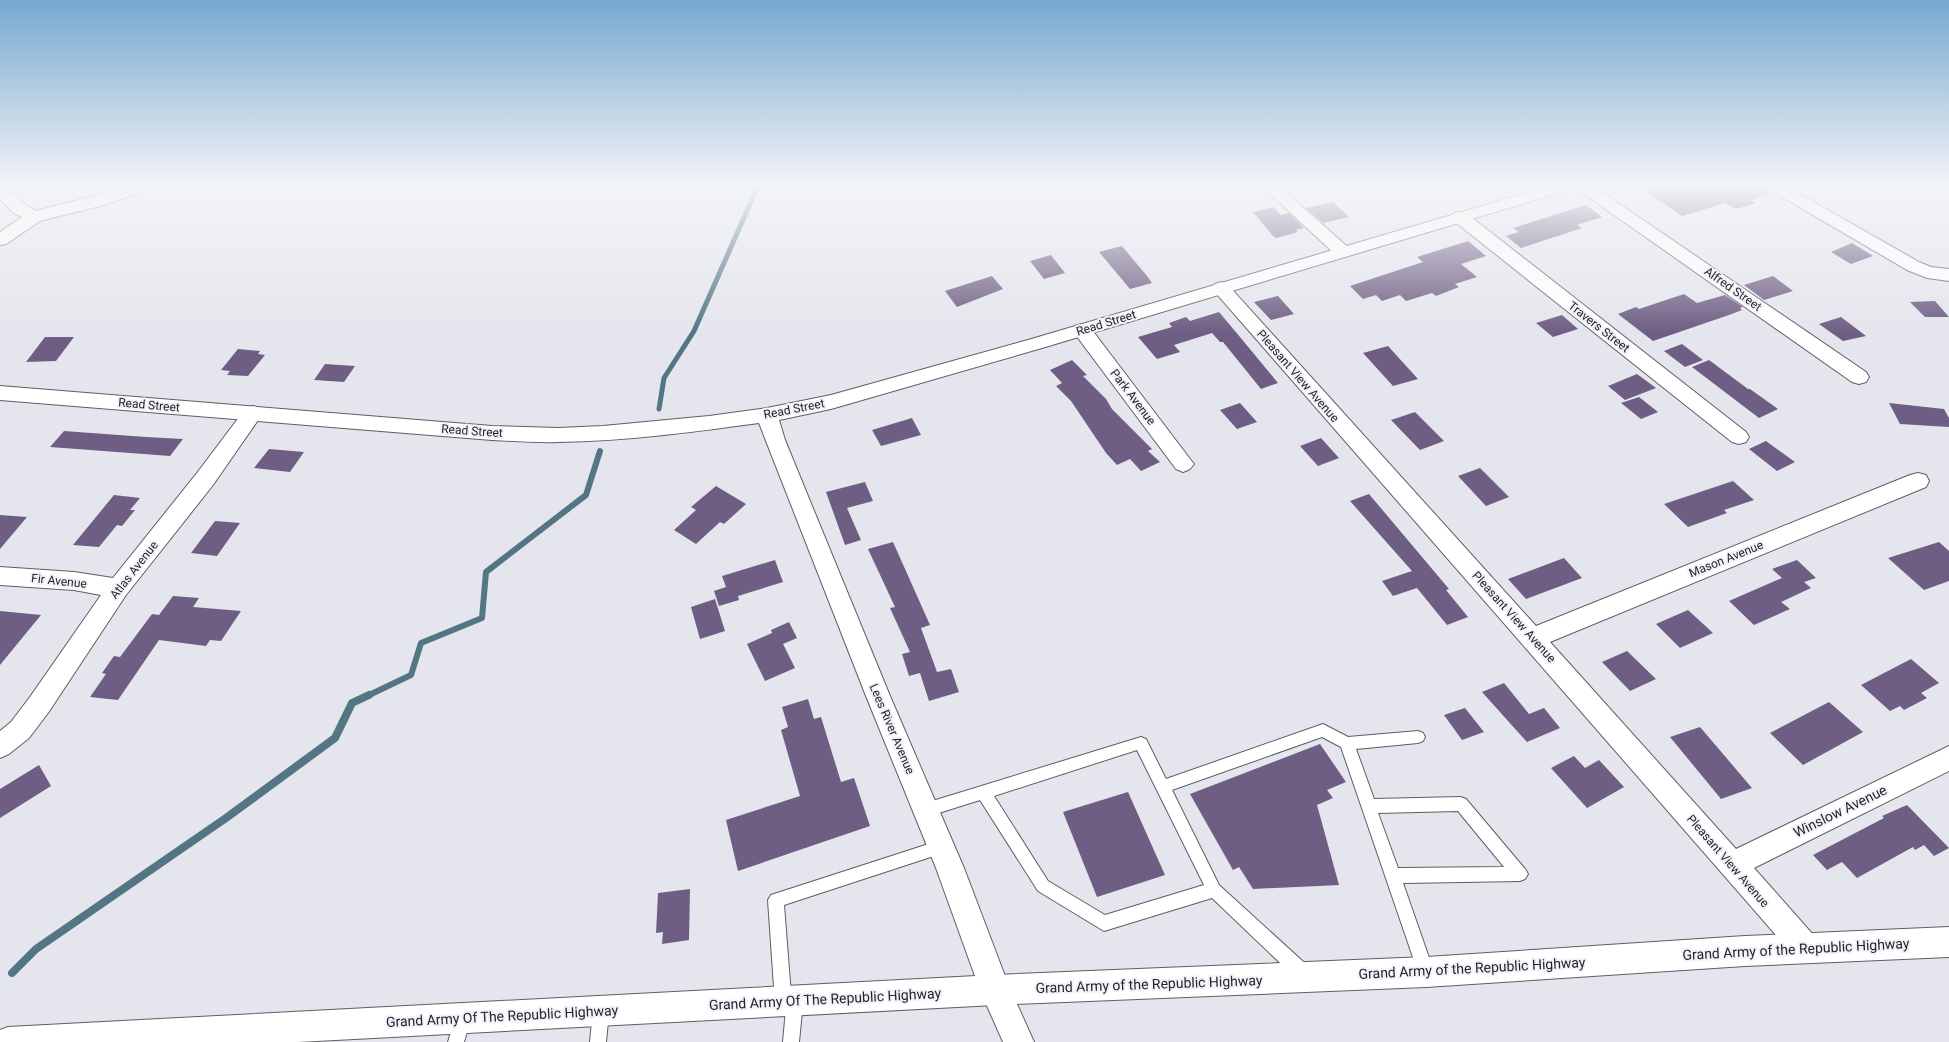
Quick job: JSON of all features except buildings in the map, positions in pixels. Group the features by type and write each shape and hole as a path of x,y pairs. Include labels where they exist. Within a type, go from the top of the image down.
{"main road":[{"path":"1326,237 1343,252"},
{"name":"Read Street","path":"0,393 492,433 558,435 603,433 709,423 767,415 831,402 1082,330 1394,237"},
{"name":"Travers Street","path":"1485,237 1739,437"},
{"name":"Alfred Street","path":"1656,237 1859,377"},
{"path":"1862,237 1913,266 1941,274"},
{"name":"Pleasant View Avenue","path":"1221,288 1533,638 1806,948"},
{"name":"Park Avenue","path":"1082,330 1183,464"},
{"name":"Atlas Avenue","path":"0,746 20,730 39,705 118,588 206,479 253,413"},
{"name":"Lees River Avenue","path":"767,415 775,440 941,847 995,990 1019,1042"},
{"name":"Mason Avenue","path":"1533,638 1918,481"},
{"name":"Fir Avenue","path":"0,576 74,581 118,588"},
{"name":"Winslow Avenue","path":"1732,865 1949,758"},
{"name":"Grand Army of the Republic Highway","path":"995,990 1426,972 1806,948 1949,942"},
{"name":"Grand Army Of The Republic Highway","path":"8,1042 459,1030 601,1011 995,990"}],"lane":[{"path":"1163,787 1323,730 1347,743 1418,736"},
{"path":"926,810 1141,743 1214,890 1306,977"},
{"path":"1347,743 1426,972"},
{"path":"983,792 1043,886 1104,923 1214,890"},
{"path":"1369,806 1461,804 1520,874 1393,876"},
{"path":"791,1042 789,1001 776,900 941,847"},
{"path":"598,1042 601,1011"}],"waterway":[{"path":"659,409 664,378 694,331 736,237"},
{"path":"367,696 411,675 421,643 482,618 486,572 586,495 600,451"},
{"path":"12,973 36,949 226,818 335,738 352,703 369,695"}]}
